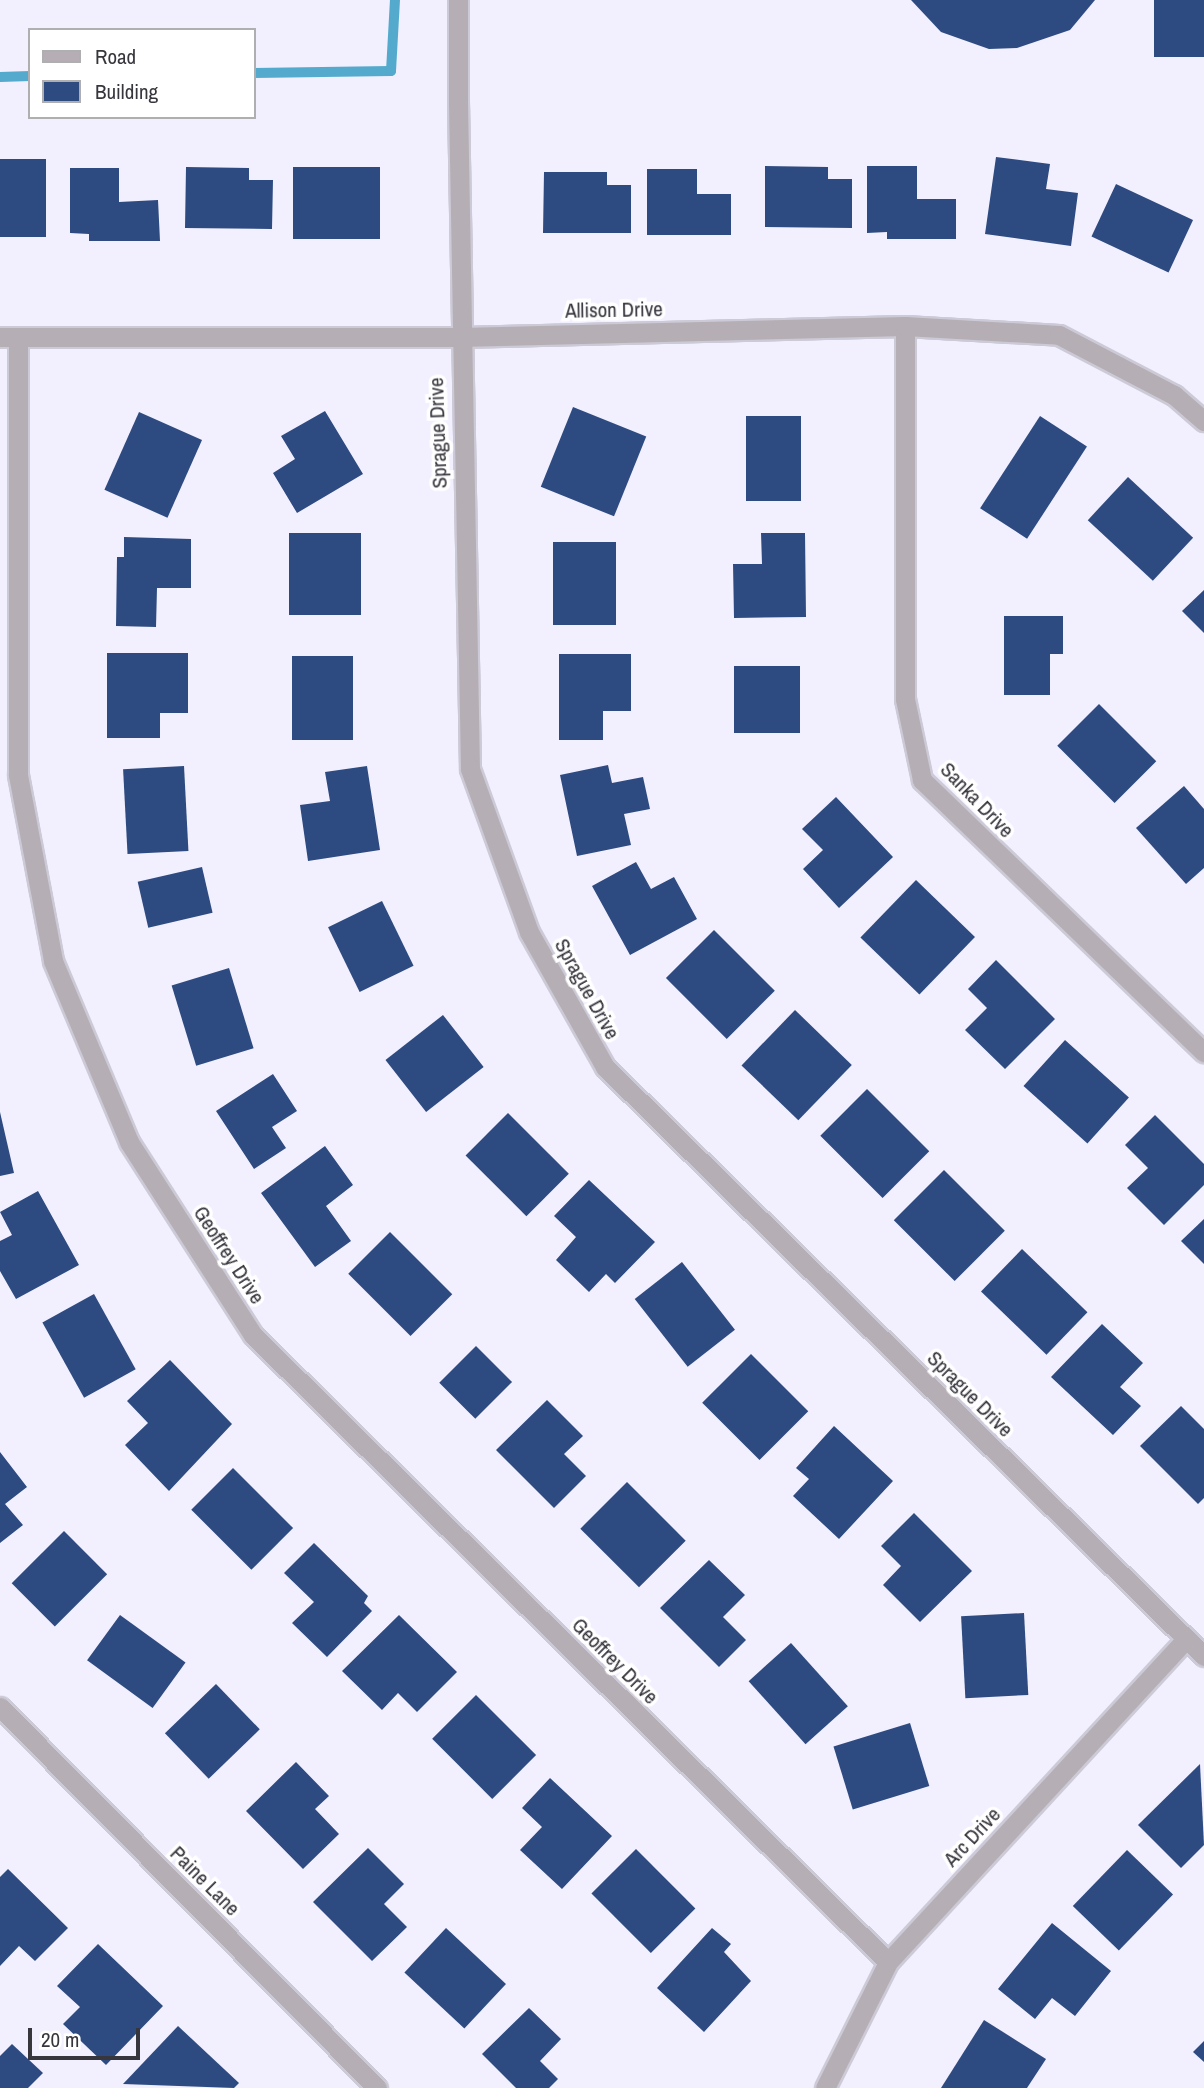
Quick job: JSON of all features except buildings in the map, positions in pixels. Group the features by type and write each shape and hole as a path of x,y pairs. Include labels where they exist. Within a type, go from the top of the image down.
{"street":[{"name":"Sprague Drive","path":"458,0 458,337 470,769 529,932 605,1067 1204,1656"},
{"name":"Allison Drive","path":"9,337 458,337 905,326 1059,335 1174,395 1204,421"},
{"name":"Sanka Drive","path":"905,326 905,699 922,780 1204,1052"},
{"name":"Geoffrey Drive","path":"9,337 18,775 53,961 129,1142 253,1335 888,1962"},
{"name":"Arc Drive","path":"825,2088 888,1962 1186,1639"},
{"name":"Paine Lane","path":"0,1707 377,2088"}],"waterway":[{"path":"256,73 391,71 395,0"},
{"path":"0,77 28,76"}]}
